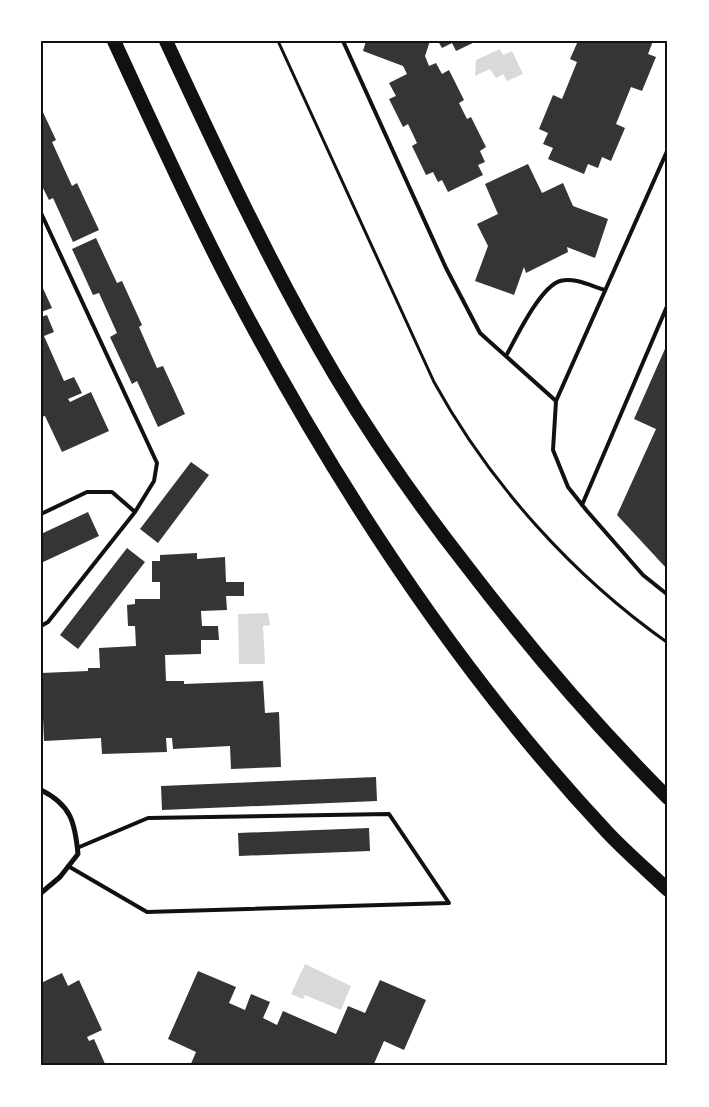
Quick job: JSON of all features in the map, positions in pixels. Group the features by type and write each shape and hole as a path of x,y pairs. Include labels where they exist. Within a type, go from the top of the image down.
{"highway":[{"path":"114,41 232,288 355,504 426,608 518,732 610,836 668,890"},
{"path":"166,41 265,249 332,370 373,437 422,507 539,659 620,750 668,798"}],"street":[{"path":"41,790 56,798 70,813 76,834 78,854 60,877 41,893"}],"lane":[{"path":"343,41 446,268 480,333 556,401"},
{"path":"668,149 556,401 553,450 568,487 582,505 643,575 668,594"},
{"path":"41,213 156,463 154,481 135,512 48,622 41,626"},
{"path":"506,356 543,294 558,282 574,280 605,290"},
{"path":"582,505 668,304"},
{"path":"41,514 87,492 112,492 135,512"},
{"path":"68,866 146,912 449,904 388,814 148,818 77,848"}],"path":[{"path":"278,41 434,382 451,413 498,478 565,556 635,620 668,643"}],"shaded area":[{"path":"500,49 503,55 512,51 523,74 507,81 503,74 496,78 490,69 475,76 476,60"},
{"path":"268,613 270,625 263,626 265,664 239,664 238,614"},
{"path":"305,964 351,986 341,1010 305,995 303,999 291,994"}],"building":[{"path":"366,41 430,41 425,56 429,66 436,63 442,74 449,70 464,100 459,103 467,119 471,117 486,147 480,151 485,162 478,165 483,175 448,192 442,180 438,182 433,172 426,175 412,146 417,143 408,124 403,127 389,99 396,96 389,83 407,74 403,66 363,51"},
{"path":"438,41 477,41 456,51 452,43 442,48"},
{"path":"578,41 653,41 648,54 656,57 642,91 631,87 616,124 625,128 611,161 602,157 598,168 588,164 584,174 548,159 553,148 543,144 548,133 539,129 553,95 562,99 577,62 570,59"},
{"path":"41,108 56,140 52,142 72,186 77,183 99,230 73,242 53,198 49,200 41,184"},
{"path":"528,164 542,193 563,183 573,206 608,219 595,258 567,247 568,252 526,273 524,267 514,295 475,281 488,246 477,224 498,214 485,184"},
{"path":"96,238 117,283 122,281 142,325 139,327 157,368 163,366 185,414 158,427 137,381 132,384 110,337 117,333 99,293 93,295 72,249"},
{"path":"41,284 52,308 41,312"},
{"path":"47,315 54,332 44,336 64,381 74,377 82,393 68,399 70,402 91,392 109,431 62,452 45,416 41,417 41,317"},
{"path":"668,342 668,570 617,515 656,429 634,419"},
{"path":"191,462 209,475 158,543 140,529"},
{"path":"88,512 99,536 41,563 41,534"},
{"path":"127,548 145,562 78,649 60,635"},
{"path":"197,553 197,559 225,557 226,582 244,582 244,596 226,596 227,610 201,611 202,626 218,626 219,640 201,640 201,654 165,655 166,681 184,681 184,684 263,681 265,713 279,712 281,767 231,769 230,746 173,749 172,738 166,738 167,752 102,754 101,738 44,741 41,673 88,671 88,668 100,668 99,648 136,646 135,626 128,626 127,605 135,604 135,599 160,599 160,582 152,582 152,561 160,561 160,555"},
{"path":"376,777 377,801 162,810 161,786"},
{"path":"369,828 370,851 239,856 238,833"},
{"path":"198,971 236,987 229,1003 245,1010 251,994 270,1002 263,1018 277,1025 283,1011 336,1034 348,1006 365,1013 380,980 426,1000 404,1050 384,1041 373,1066 190,1066 196,1052 168,1039"},
{"path":"62,973 68,986 79,980 102,1030 87,1037 89,1041 94,1039 106,1066 41,1066 41,983"}]}
